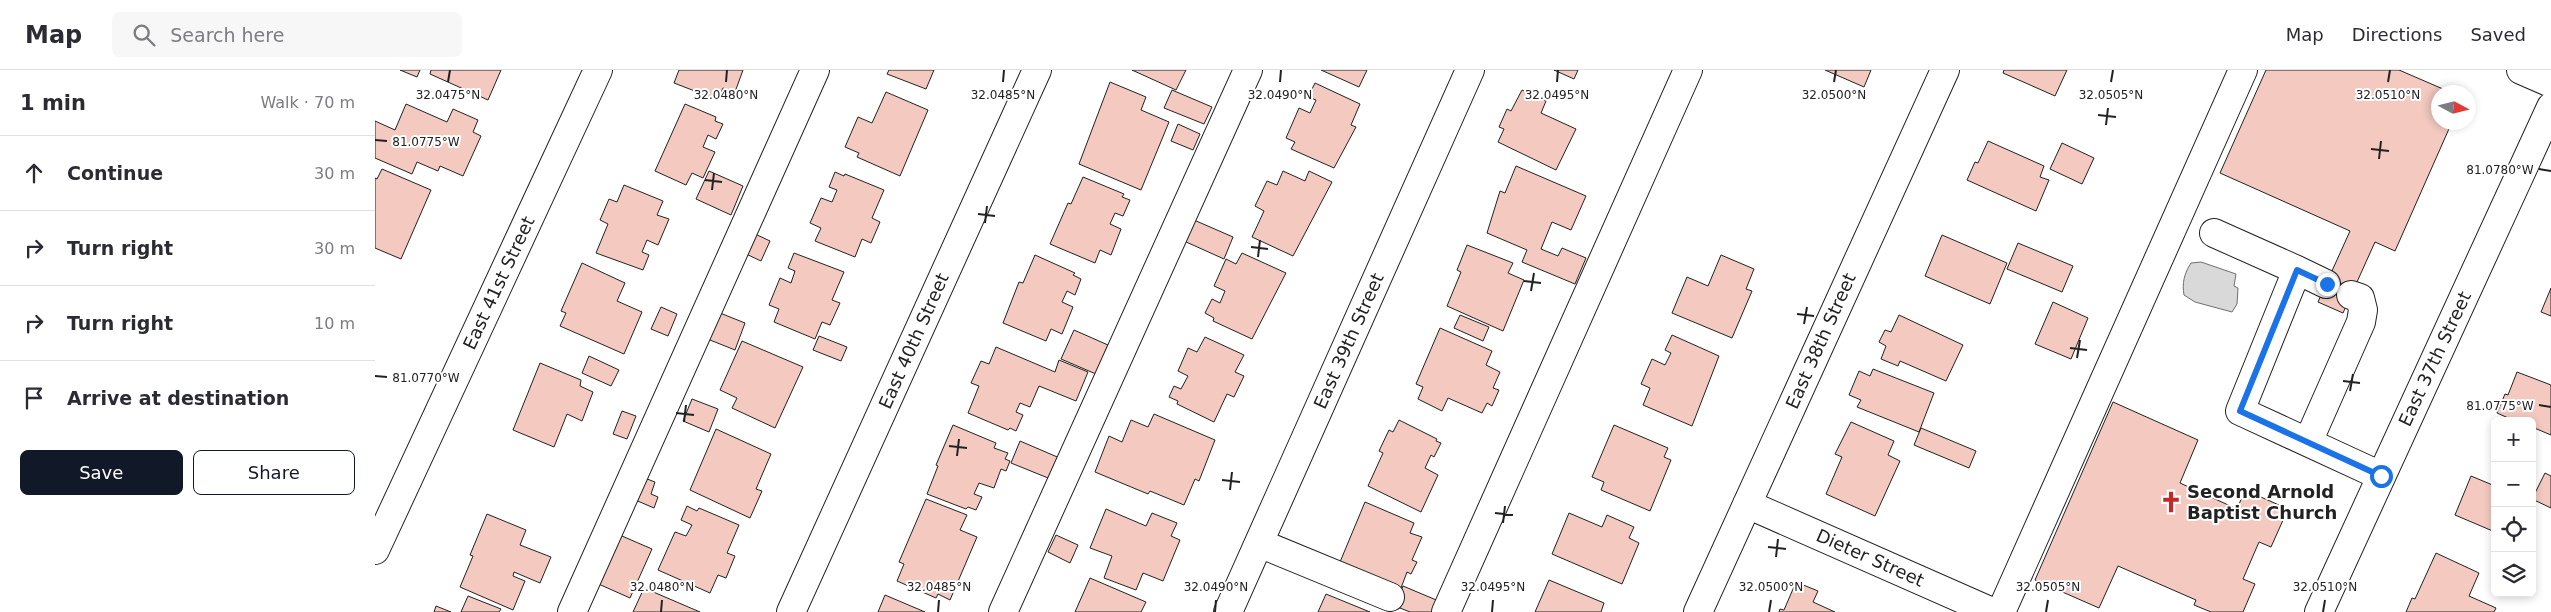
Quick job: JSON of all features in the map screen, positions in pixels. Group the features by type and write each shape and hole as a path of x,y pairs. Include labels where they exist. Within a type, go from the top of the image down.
{"street":[{"name":"East 41st Street","path":"375,550 598,70"},
{"path":"572,612 815,70"},
{"name":"East 40th Street","path":"791,612 1037,70"},
{"path":"1003,612 1248,70"},
{"name":"East 39th Street","path":"1228,612 1471,70"},
{"path":"1447,612 1688,70"},
{"name":"East 38th Street","path":"1697,612 1945,70"},
{"path":"2001,612 2243,70"},
{"path":"2521,70 2551,83"},
{"name":"East 37th Street","path":"2319,612 2551,107"},
{"path":"2214,233 2327,284"},
{"path":"2297,270 2240,411 2381,476"},
{"path":"2308,442 2361,322 2363,310 2360,298 2351,295"},
{"name":"Dieter Street","path":"1747,504 1992,612"},
{"path":"1259,543 1390,597"}],"shaded area":[{"path":"2201,262 2236,274 2234,286 2238,288 2237,304 2232,312 2195,302 2184,295 2184,279 2191,263"}],"building":[{"path":"400,70 420,70 417,77"},
{"path":"431,70 501,70 488,100 430,74"},
{"path":"679,70 743,70 735,92 723,88 718,100 674,83"},
{"path":"889,70 934,70 926,89 887,74"},
{"path":"1132,70 1186,70 1176,90"},
{"path":"1321,70 1367,70 1359,87"},
{"path":"1554,70 1578,70 1574,79"},
{"path":"1825,70 1871,70 1864,87"},
{"path":"2004,70 2067,70 2055,96 2003,73"},
{"path":"2266,70 2399,70 2434,85 2431,85 2431,130 2448,130 2395,251 2375,242 2343,313 2318,302 2350,231 2220,173"},
{"path":"1110,82 1146,97 1141,110 1169,122 1141,190 1079,164"},
{"path":"1315,83 1360,104 1351,125 1356,127 1334,168 1291,149 1295,142 1286,138 1299,108 1310,113 1316,100 1308,97"},
{"path":"1172,90 1212,107 1204,124 1164,108"},
{"path":"1522,90 1546,101 1541,113 1576,129 1556,170 1498,142 1504,129 1499,127 1507,109 1511,111"},
{"path":"886,92 928,110 900,176 857,157 859,153 845,147 858,117 872,123"},
{"path":"406,104 447,122 453,109 478,120 473,132 481,136 463,176 440,166 438,171 417,162 412,174 375,158 375,121 395,130"},
{"path":"685,104 716,117 715,121 723,124 716,139 708,135 703,147 715,152 703,178 692,173 686,185 655,171"},
{"path":"1178,124 1200,134 1193,150 1171,141"},
{"path":"1988,141 2044,166 2040,177 2049,180 2036,211 1967,180 1975,162 1978,163"},
{"path":"2062,143 2094,158 2082,184 2050,169"},
{"path":"1516,166 1586,196 1571,230 1552,222 1541,249 1558,256 1562,248 1586,258 1575,284 1522,262 1527,250 1487,233 1500,191 1505,193"},
{"path":"382,169 431,190 401,259 375,248 375,178 377,179"},
{"path":"709,171 743,186 731,215 696,199"},
{"path":"1283,171 1305,181 1309,171 1332,182 1293,256 1252,237 1264,211 1255,206 1267,181 1277,185"},
{"path":"835,172 844,176 845,174 884,190 872,218 880,222 871,243 862,239 855,257 815,241 821,228 810,223 821,198 832,202 837,190 829,187"},
{"path":"1083,177 1124,194 1122,197 1130,200 1123,216 1115,213 1110,224 1121,229 1111,255 1100,250 1095,263 1050,244 1068,203 1071,204"},
{"path":"624,185 663,201 657,215 669,219 658,245 647,240 642,252 649,255 643,270 596,253 608,224 600,220 609,199 617,202"},
{"path":"1194,220 1233,237 1224,259 1184,241"},
{"path":"753,233 770,241 761,261 744,253"},
{"path":"1942,235 2007,263 1990,304 1925,276"},
{"path":"2018,243 2073,266 2062,292 2007,269"},
{"path":"1467,245 1513,263 1508,273 1524,280 1503,331 1447,306 1461,272 1457,270"},
{"path":"794,253 844,272 832,300 840,303 830,325 822,322 815,339 774,322 779,309 769,305 780,278 791,283 795,271 788,268"},
{"path":"1242,253 1286,273 1252,339 1213,321 1214,318 1205,313 1212,299 1220,303 1225,291 1214,286 1226,259 1236,264"},
{"path":"1035,255 1075,273 1073,275 1081,279 1075,295 1067,291 1062,302 1073,307 1062,334 1051,329 1046,341 1003,323 1019,282 1023,283"},
{"path":"1721,255 1754,269 1746,289 1752,291 1732,338 1672,313 1687,277 1708,286"},
{"path":"582,263 625,283 617,301 642,312 624,354 560,326 566,313 561,311"},
{"path":"2551,288 2551,316 2541,312"},
{"path":"2053,302 2088,318 2071,359 2035,344"},
{"path":"661,307 677,314 668,336 651,329"},
{"path":"715,311 745,323 735,350 705,338"},
{"path":"1460,315 1489,327 1483,341 1454,328"},
{"path":"1899,315 1963,345 1946,381 1900,361 1898,366 1881,359 1886,346 1879,342 1885,330 1891,332"},
{"path":"1440,328 1492,351 1486,365 1500,372 1493,388 1499,390 1492,406 1487,403 1482,413 1448,398 1442,411 1418,399 1423,387 1416,384"},
{"path":"1074,330 1108,345 1096,374 1061,359"},
{"path":"1672,335 1719,356 1692,426 1643,405 1650,388 1641,384 1652,359 1665,365 1671,353 1665,350"},
{"path":"819,336 847,347 841,361 813,350"},
{"path":"1205,337 1244,355 1235,372 1244,376 1234,397 1227,394 1214,422 1177,404 1178,401 1169,397 1174,386 1181,389 1188,376 1178,371 1188,348 1197,352"},
{"path":"742,341 803,367 775,428 732,408 737,398 720,390"},
{"path":"996,347 1055,372 1059,360 1088,372 1076,401 1039,386 1030,407 1020,403 1016,412 1023,415 1016,431 1010,428 1008,430 968,413 979,386 971,383 981,361 989,364"},
{"path":"589,356 619,370 611,386 582,373"},
{"path":"540,363 581,380 580,386 593,392 582,421 567,414 554,447 513,430"},
{"path":"1873,369 1934,393 1919,432 1857,407 1861,400 1849,395 1859,371 1870,376"},
{"path":"2517,372 2551,385 2551,435 2536,429 2536,417 2506,417 2497,413 2505,394 2508,395"},
{"path":"692,399 718,409 709,432 683,421"},
{"path":"2113,402 2198,440 2180,483 2237,509 2245,490 2288,509 2271,547 2259,542 2243,579 2255,584 2243,612 2211,612 2194,605 2196,600 2118,566 2099,608 2035,580"},
{"path":"622,411 636,416 627,439 613,434"},
{"path":"1154,414 1215,440 1199,481 1195,479 1184,505 1150,491 1148,494 1095,472 1109,436 1122,442 1131,420 1148,427"},
{"path":"1399,420 1437,439 1436,441 1441,443 1434,457 1431,455 1425,468 1438,475 1421,512 1368,486 1383,453 1379,451 1389,430 1393,432"},
{"path":"1851,422 1894,441 1888,455 1900,461 1875,516 1826,494 1842,457 1835,454"},
{"path":"953,425 996,443 994,448 1008,453 1005,459 1010,461 1006,471 1001,469 994,488 979,483 974,494 982,497 976,510 968,507 966,509 927,494 938,466 936,465"},
{"path":"1614,425 1668,448 1664,457 1671,460 1650,511 1601,490 1604,482 1592,477"},
{"path":"1921,428 1976,451 1969,468 1914,445"},
{"path":"716,429 771,454 756,489 762,491 750,518 690,490"},
{"path":"1020,441 1062,459 1053,480 1011,463"},
{"path":"2545,473 2551,476 2551,508 2536,501 2536,491"},
{"path":"2471,476 2491,484 2491,530 2455,515"},
{"path":"642,477 655,482 651,494 658,497 654,508 633,499"},
{"path":"926,499 967,515 960,530 977,537 950,600 938,594 936,598 897,581 904,564 899,562"},
{"path":"1365,502 1414,523 1410,533 1422,537 1412,560 1417,562 1411,574 1407,572 1401,588 1340,562"},
{"path":"687,506 697,511 699,508 739,525 727,553 735,556 726,578 718,575 710,593 658,570 675,532 686,536 692,525 681,520"},
{"path":"1106,509 1146,526 1152,513 1177,523 1171,536 1180,540 1163,581 1143,573 1136,590 1104,578 1112,556 1090,548"},
{"path":"1569,513 1602,527 1607,515 1634,527 1629,538 1639,543 1622,584 1552,554"},
{"path":"487,514 526,530 520,545 551,557 540,583 514,572 513,576 525,581 513,610 460,587 473,556 470,555"},
{"path":"615,533 652,549 630,598 594,582"},
{"path":"1056,535 1078,545 1070,563 1048,552"},
{"path":"2436,553 2479,573 2469,596 2496,608 2494,612 2406,612 2412,598 2415,599"},
{"path":"1090,578 1146,602 1141,612 1075,612"},
{"path":"1549,580 1604,603 1601,612 1535,612"},
{"path":"1796,582 1818,591 1813,602 1835,612 1779,612 1780,609 1784,610"},
{"path":"1403,586 1441,602 1437,612 1410,612 1395,606"},
{"path":"644,588 700,612 633,612"},
{"path":"1326,594 1370,612 1318,612"},
{"path":"885,595 925,612 878,612"},
{"path":"468,596 501,609 499,612 461,612"},
{"path":"436,606 451,612 434,612"}],"place":[{"name":"Second Arnold Baptist Church","path":"2171,502"}],"route":[{"path":"2327,284 2297,270 2240,411 2381,476"}]}
